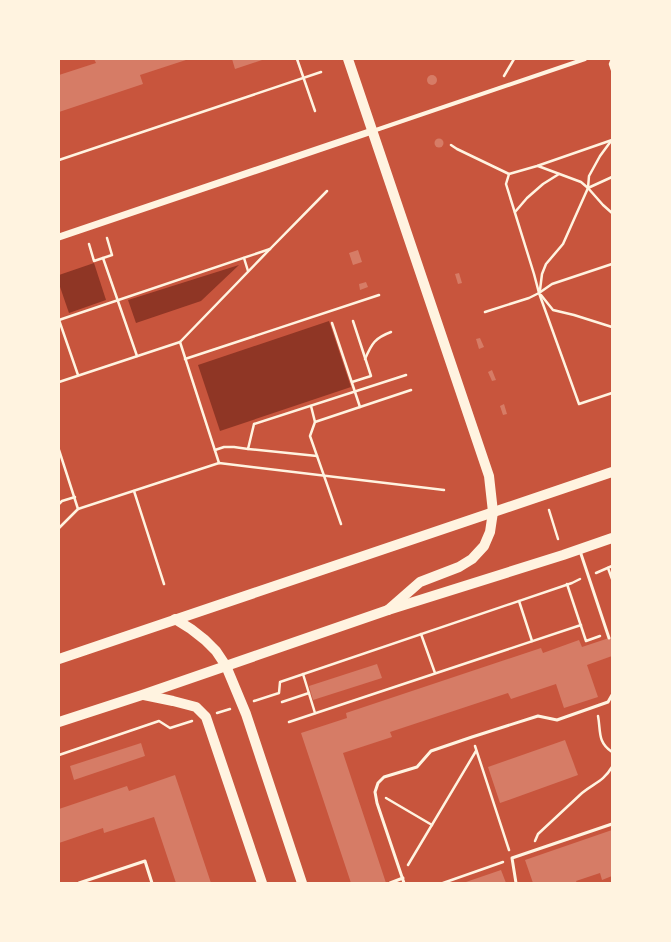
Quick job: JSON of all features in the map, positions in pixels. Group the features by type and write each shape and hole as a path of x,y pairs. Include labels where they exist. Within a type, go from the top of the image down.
{"main road":[{"path":"348,59 490,476 493,512 490,532 484,546 472,559 459,567 420,582 388,610"},
{"path":"59,658 612,472"},
{"path":"59,722 388,610 612,538"},
{"path":"175,619 191,628 205,640 216,651 226,666 242,705 302,883"},
{"path":"142,695 196,707 206,717 262,883"}],"street":[{"path":"59,237 585,59"}],"lane":[{"path":"580,549 609,638"},
{"path":"404,883 377,803 375,792 378,783 384,777 417,766 431,752 465,739 538,716 557,720 608,702 612,695"},
{"path":"516,883 512,858 612,824"},
{"path":"78,883 144,861 152,883"},
{"path":"390,883 403,878"}],"path":[{"path":"297,59 315,111"},
{"path":"612,59 610,64 612,70"},
{"path":"59,160 322,72"},
{"path":"451,145 509,174 612,141"},
{"path":"612,141 600,156 589,176 588,188 563,244 546,264 542,274 539,293 553,310 612,327"},
{"path":"537,166 581,182 612,213"},
{"path":"509,174 506,184 539,293 579,404 612,393"},
{"path":"515,212 527,198 543,184 560,174"},
{"path":"588,188 612,177"},
{"path":"59,382 180,342 327,191"},
{"path":"89,244 94,261 104,258 112,255 107,238"},
{"path":"78,376 59,320 270,249"},
{"path":"104,258 137,356"},
{"path":"244,258 248,271"},
{"path":"485,312 529,298 552,284 612,264"},
{"path":"185,359 379,295"},
{"path":"352,320 371,376 352,382"},
{"path":"332,323 360,407"},
{"path":"365,359 374,342 382,335 391,332"},
{"path":"180,342 219,463"},
{"path":"248,449 254,424 406,374"},
{"path":"315,422 411,390"},
{"path":"311,406 315,422 310,436 341,524"},
{"path":"215,450 224,447 234,447 317,456"},
{"path":"59,450 78,509"},
{"path":"59,528 78,509 219,463 444,490"},
{"path":"134,490 164,584"},
{"path":"59,504 62,501 74,497"},
{"path":"549,510 558,539"},
{"path":"59,755 159,721 170,728 279,693 280,682 519,601 612,566"},
{"path":"608,568 612,579"},
{"path":"567,584 586,641 608,634"},
{"path":"519,601 532,641"},
{"path":"289,722 581,625"},
{"path":"421,634 435,673"},
{"path":"303,674 315,713"},
{"path":"282,702 309,693"},
{"path":"595,707 598,714 601,741 607,749 612,752"},
{"path":"408,865 476,749 510,850"},
{"path":"529,852 538,834 582,793 598,783 612,768"},
{"path":"386,798 432,825"},
{"path":"443,883 503,862"}],"shaded area":[{"path":"94,263 106,300 69,313 59,284 59,275"},
{"path":"239,265 201,301 136,323 128,300"},
{"path":"329,321 351,387 220,431 198,365"}],"building":[{"path":"94,59 189,59 140,75 143,84 59,112 59,75 96,63"},
{"path":"232,59 265,59 235,69"},
{"path":"432,75 437,80 432,85 427,80"},
{"path":"437,139 441,139 443,143 441,147 437,147 435,145 435,141"},
{"path":"358,250 362,262 353,265 349,253"},
{"path":"459,273 462,283 458,284 455,274"},
{"path":"366,282 368,287 360,290 359,284"},
{"path":"480,338 484,347 479,349 476,339"},
{"path":"492,370 496,380 492,381 488,372"},
{"path":"504,404 507,414 503,415 500,406"},
{"path":"612,637 612,656 587,665 598,697 564,708 556,684 511,699 508,693 390,732 392,737 343,753 386,883 351,883 301,733 347,718 346,713 541,648 543,653 579,640 582,647"},
{"path":"377,664 382,678 313,700 309,686"},
{"path":"565,740 578,775 500,803 488,767"},
{"path":"141,743 145,756 74,780 70,766"},
{"path":"175,775 211,883 176,883 154,817 104,833 103,828 59,843 59,809 127,786 129,791"},
{"path":"612,830 612,876 602,880 600,873 576,881 577,883 533,883 525,860"},
{"path":"501,870 506,883 463,883"}]}
